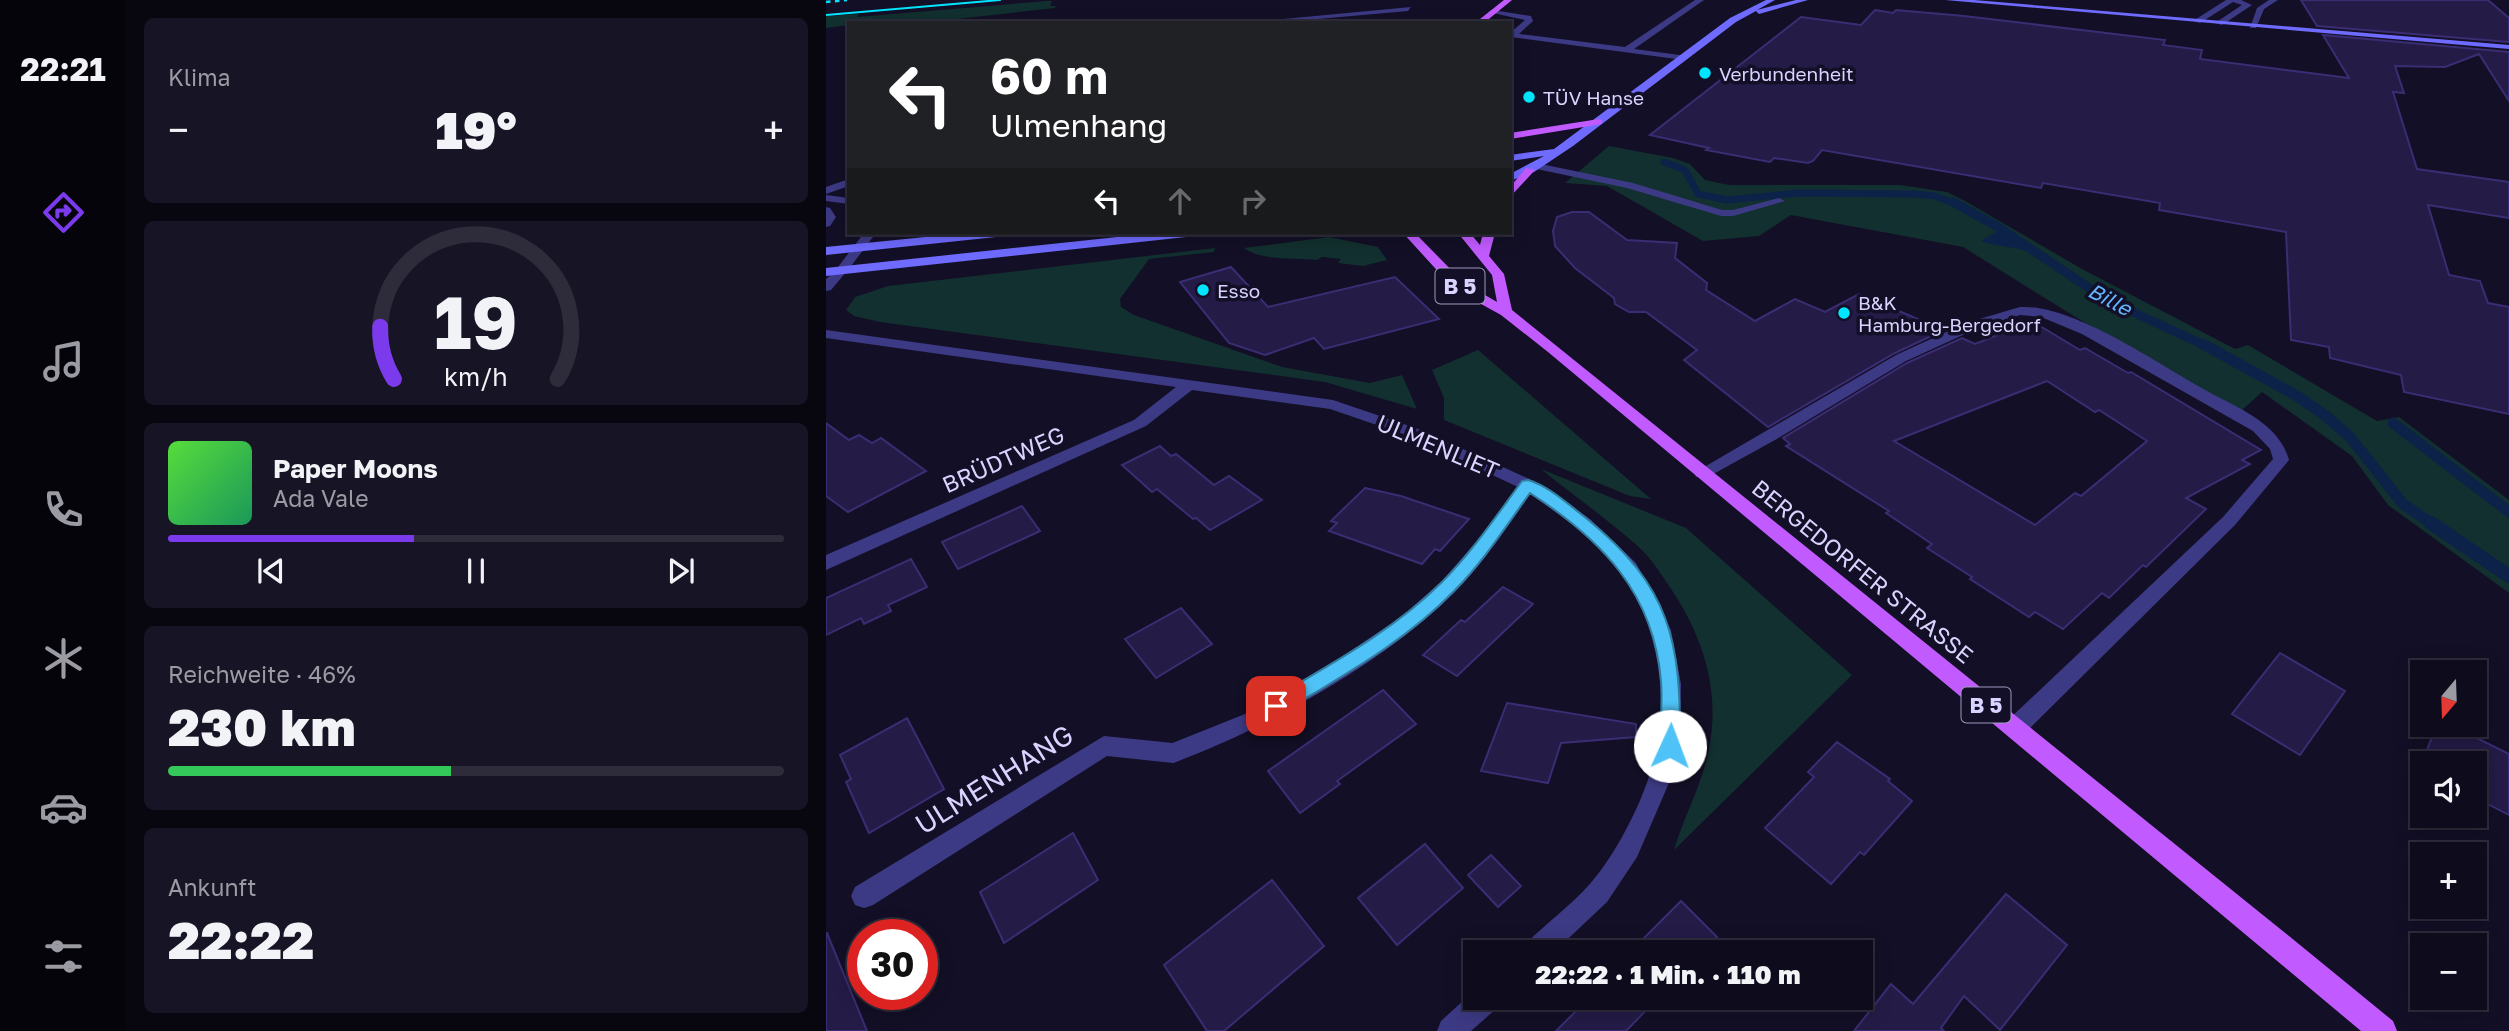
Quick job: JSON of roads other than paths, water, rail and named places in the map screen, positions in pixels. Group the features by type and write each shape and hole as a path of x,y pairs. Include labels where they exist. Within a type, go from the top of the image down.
{"main road":[{"path":"1481,21 1508,0"},
{"path":"1512,177 1533,168 1599,122 1732,20 1771,0"},
{"path":"1732,20 1804,0"},
{"path":"1950,0 2509,47"},
{"path":"1512,136 1599,122"},
{"path":"1512,158 1556,152"},
{"path":"1512,192 1533,168"},
{"path":"826,251 977,235"},
{"path":"826,272 1167,235"},
{"name":"BERGEDORFER STRASSE","path":"1411,235 1459,286 1506,312 2383,1031"},
{"name":"B 5","path":"1466,235 1498,274 1506,312"},
{"path":"1483,257 1488,235"}],"street":[{"path":"1627,50 1700,0"},
{"path":"2197,21 2232,0 2248,5 2219,23"},
{"path":"2253,26 2261,8 2274,0"},
{"path":"1267,21 1408,9"},
{"path":"1492,12 1528,18 1530,21 1512,34"},
{"path":"1512,35 1684,58"},
{"path":"1533,168 1644,189 1721,213 1733,213 1779,201"},
{"path":"826,191 847,184"},
{"path":"826,198 847,201"},
{"path":"826,209 830,217 826,224"},
{"path":"826,287 869,235"},
{"path":"1702,473 1744,454 1908,352 1996,317 2027,311 2069,324 2148,363 2264,431 2280,450 2281,460 2238,511 2015,728"},
{"name":"ULMENLIET","path":"826,334 1190,384 1355,411 1415,433 1528,485 1584,523 1629,568 1661,630 1671,684 1670,746 1658,783 1628,849 1598,893 1548,940"},
{"name":"BRÜDTWEG","path":"826,563 1140,423 1190,384"},
{"name":"ULMENHANG","path":"864,896 1104,746 1174,753 1253,720 1347,664 1408,622 1449,586 1496,530 1528,485"},
{"path":"1451,1031 1474,1010"}],"water":[{"path":"2003,228 2032,248 2035,254 1981,241"}],"waterway":[{"name":"Bille","path":"1664,162 1685,170 1698,194 1727,200 1799,193 1914,194 1935,196 1956,204"},
{"name":"Bille","path":"1953,202 1998,227 2107,300 2206,346"},
{"name":"Bille","path":"2203,344 2297,396 2326,416 2350,437 2403,504 2434,525"},
{"path":"2393,423 2509,512"},
{"name":"Bille","path":"2431,523 2509,576"}],"tram line":[{"path":"826,15 1000,0"}],"railway":[{"path":"826,2 847,0"}],"place":[{"name":"Verbundenheit","path":"1705,73"},
{"name":"TÜV Hanse","path":"1529,97"},
{"name":"Esso","path":"1203,290"},
{"name":"B&K Hamburg-Bergedorf","path":"1844,313"}]}
